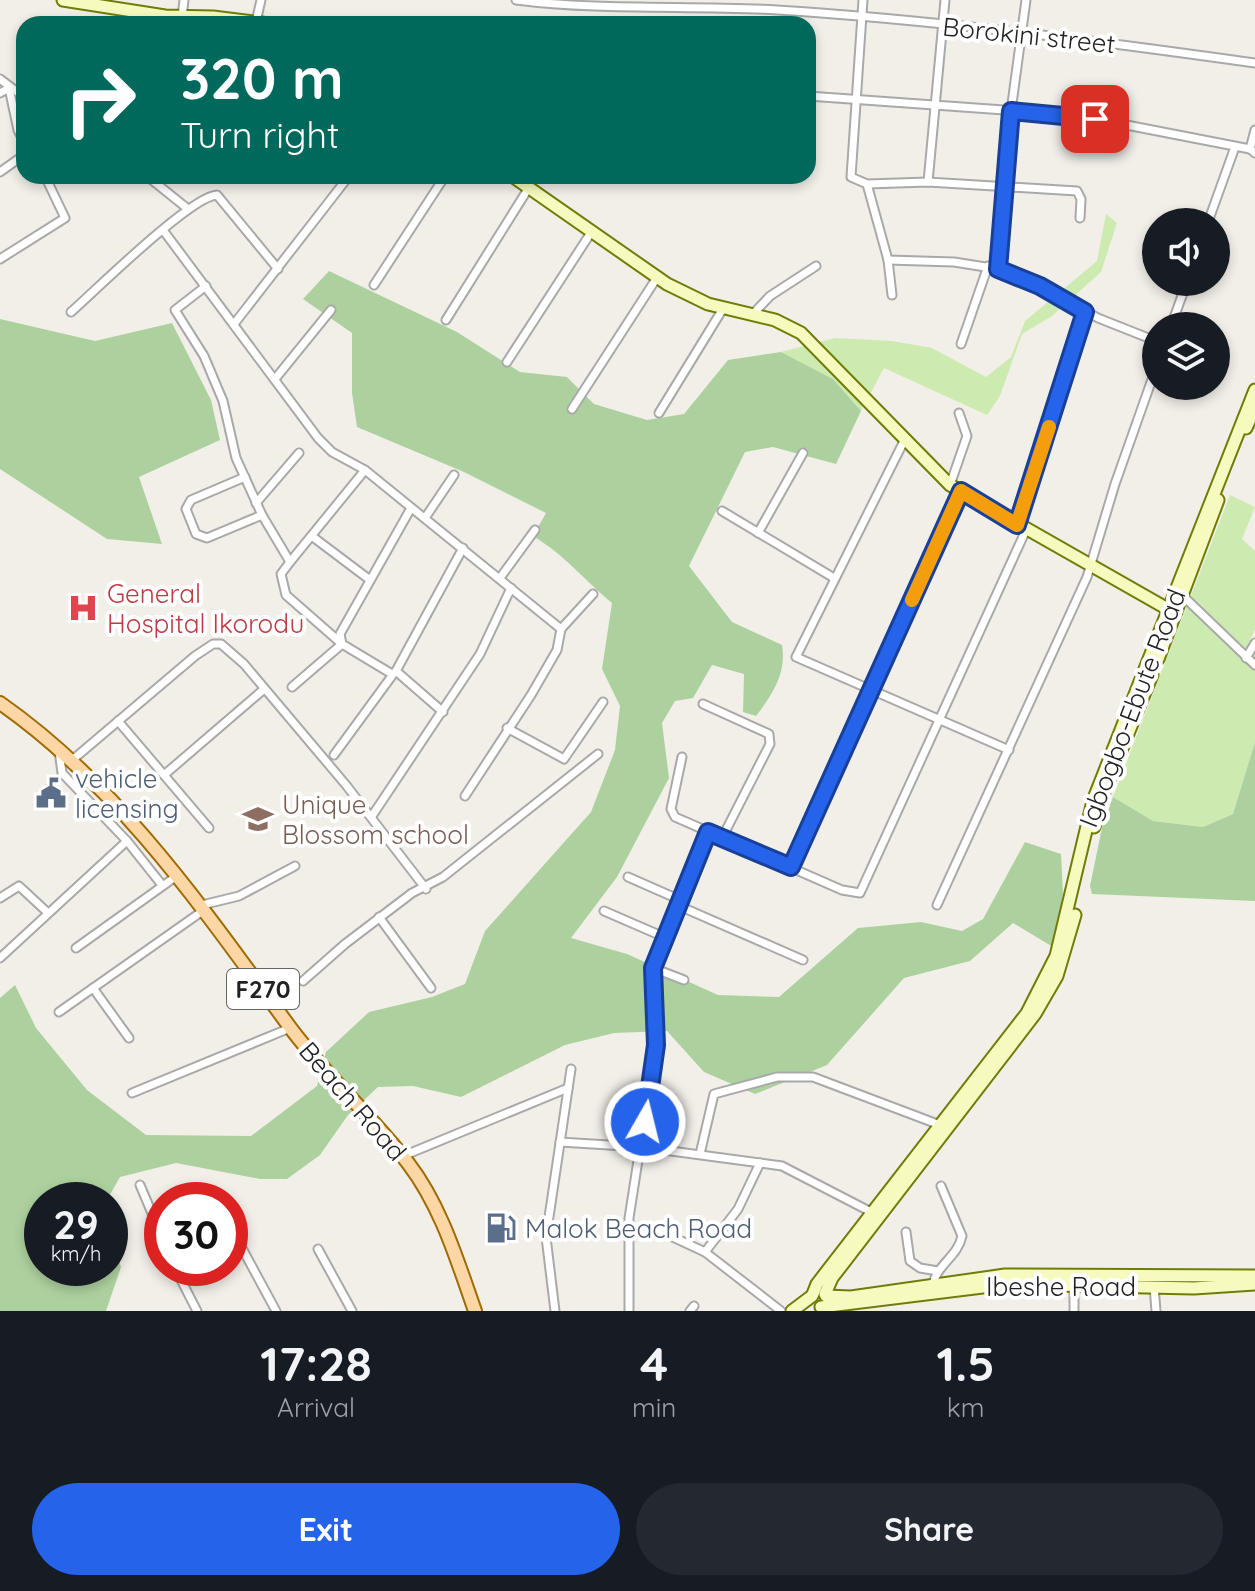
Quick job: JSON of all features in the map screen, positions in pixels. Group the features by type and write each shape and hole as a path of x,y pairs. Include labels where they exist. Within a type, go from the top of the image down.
{"main road":[{"path":"63,0 160,16"},
{"path":"522,184 667,284 724,307 775,320 801,333 838,366 904,441 955,488 1172,612"},
{"name":"Igbogbo-Ebute Road","path":"876,1215 1023,1032 1057,976 1072,930 1089,846 1104,792 1255,390"},
{"name":"Igbogbo-Ebute Road","path":"1179,593 1255,409"},
{"name":"Igbogbo-Ebute Road","path":"817,1301 940,1125 1027,1013 1047,978 1066,922 1093,801 1172,612"},
{"name":"Beach Road","path":"0,703 59,751 178,874 290,1028 403,1156 439,1214 475,1311"},
{"name":"Ibeshe Road","path":"817,1301 1005,1275 1255,1276"},
{"name":"Ibeshe Road","path":"817,1301 976,1286 1255,1284"},
{"path":"792,1311 817,1301"}],"street":[{"name":"Borokini street","path":"516,0 777,10 861,17 1110,43 1255,63"},
{"path":"777,10 779,0"},
{"path":"863,0 851,177 867,184 928,182 1077,191 1081,199 1080,218"},
{"path":"928,182 945,0"},
{"path":"998,269 1011,111 1026,0"},
{"path":"0,79 16,92"},
{"path":"0,93 9,88"},
{"path":"9,88 16,121"},
{"path":"816,97 1075,115 1252,151 1255,130"},
{"path":"1213,208 1235,147"},
{"path":"0,259 65,218 49,184"},
{"path":"157,184 188,209"},
{"path":"234,324 343,184"},
{"path":"374,285 440,184"},
{"path":"867,184 888,260 892,295"},
{"path":"446,320 528,189"},
{"path":"71,312 188,209 217,195 278,269"},
{"path":"163,230 318,438 332,452 365,470 561,629"},
{"path":"507,362 592,231"},
{"path":"888,260 988,266 1040,286 1085,312 1142,335"},
{"path":"753,314 770,296 816,266"},
{"path":"961,344 988,266"},
{"path":"572,409 658,276"},
{"path":"206,286 175,310 214,378 225,411 229,438 245,477 262,515 290,562"},
{"path":"659,413 724,307"},
{"path":"275,379 331,310"},
{"path":"682,757 671,814 842,890 860,893 1021,528 1085,312"},
{"path":"937,905 1090,567 1145,400"},
{"path":"791,867 872,691 955,488 967,436 959,413"},
{"path":"904,441 796,657 1009,750"},
{"path":"256,503 299,453"},
{"path":"758,533 803,453"},
{"path":"365,470 281,574 286,595 342,644 394,673 443,712"},
{"path":"425,518 454,475"},
{"path":"245,477 191,500 186,509 196,534 207,538 262,515"},
{"path":"342,644 340,634 411,508"},
{"path":"722,511 834,578"},
{"path":"500,578 535,530"},
{"path":"313,537 370,580"},
{"path":"334,755 394,673 463,548"},
{"path":"372,816 480,654 511,588"},
{"path":"1179,593 1255,665"},
{"path":"465,796 557,650 561,629 593,594"},
{"path":"1246,658 1255,643"},
{"path":"70,762 213,644 227,648 372,816 426,889"},
{"path":"292,687 342,644"},
{"path":"164,775 263,690"},
{"path":"507,728 564,759 603,702"},
{"path":"703,704 769,734 770,744 722,838"},
{"path":"118,721 209,828"},
{"path":"59,751 62,773 127,841 162,885"},
{"path":"303,981 379,917 419,889 426,889 598,754"},
{"path":"629,1311 628,1240 656,1045 653,968 677,902 708,832"},
{"path":"0,958 127,841"},
{"path":"59,1012 204,907 239,896 295,866"},
{"path":"76,948 178,874"},
{"path":"628,877 803,960"},
{"path":"0,898 19,886 47,912"},
{"path":"604,911 664,937"},
{"path":"379,917 431,988"},
{"path":"653,968 684,980"},
{"path":"93,988 129,1038"},
{"path":"132,1093 290,1028"},
{"path":"555,1311 546,1237 571,1069"},
{"path":"700,1154 714,1094 788,1075 813,1077 940,1125"},
{"path":"403,1156 568,1088"},
{"path":"560,1142 641,1147 782,1166 815,1180 876,1215"},
{"path":"705,1252 738,1209 760,1163"},
{"path":"140,1185 144,1194"},
{"path":"933,1284 938,1271 956,1251 962,1236 941,1186"},
{"path":"662,1232 705,1252 781,1311"},
{"path":"906,1232 910,1261 920,1268 938,1271"},
{"path":"318,1249 352,1311"},
{"path":"248,1259 276,1311"},
{"path":"1074,1284 1074,1311"},
{"path":"184,1286 197,1311"},
{"path":"1154,1286 1156,1311"}],"green space":[{"path":"1106,214 1117,223 1101,272 1052,316 1022,334 1000,396 987,415 884,368 861,411 833,379 781,352 835,338 892,341 932,348 986,377 1011,357 1025,321 1097,261"},
{"path":"329,271 457,332 520,372 567,377 594,404 647,420 684,414 728,360 781,352 833,379 861,411 836,464 773,447 745,452 689,566 732,622 782,645 780,674 773,692 756,716 743,712 744,674 712,665 693,698 675,701 662,723 669,778 617,877 571,938 627,954 718,995 779,997 858,928 921,922 962,931 983,919 1025,842 1061,854 1063,894 1053,947 1013,923 970,961 904,978 827,1065 755,1094 704,1072 667,1031 614,1033 565,1045 461,1097 413,1086 378,1087 348,1115 320,1155 287,1179 260,1179 176,1163 120,1177 117,1182 24,1182 24,1286 115,1286 106,1311 0,1311 0,998 15,985 36,1028 87,1090 146,1135 251,1136 317,1086 326,1052 369,1012 432,997 465,984 485,931 591,812 615,750 620,706 602,669 612,603 533,536 546,513 464,472 357,427 352,393 352,333 303,299"},
{"path":"0,319 95,341 172,323 211,400 220,440 139,477 162,544 107,539 0,469"},
{"path":"1230,495 1255,507 1242,539 1255,551 1255,629 1246,650 1255,655 1255,742 1233,814 1203,827 1153,821 1113,797"},
{"path":"1255,742 1255,901 1092,894 1090,886 1102,828 1113,797 1153,821 1203,827 1233,814"}],"slow traffic":[{"path":"912,600 961,491 1017,525 1049,427"}],"place":[{"name":"General Hospital Ikorodu","path":"83,608"},
{"name":"vehicle licensing","path":"51,793"},
{"name":"Unique Blossom school","path":"258,819"},
{"name":"Malok Beach Road","path":"501,1228"}],"route":[{"path":"645,1122 656,1045 653,968 678,899 708,832 791,867 961,491 1017,525 1085,312 1040,286 998,269 1011,111 1095,119"}]}
